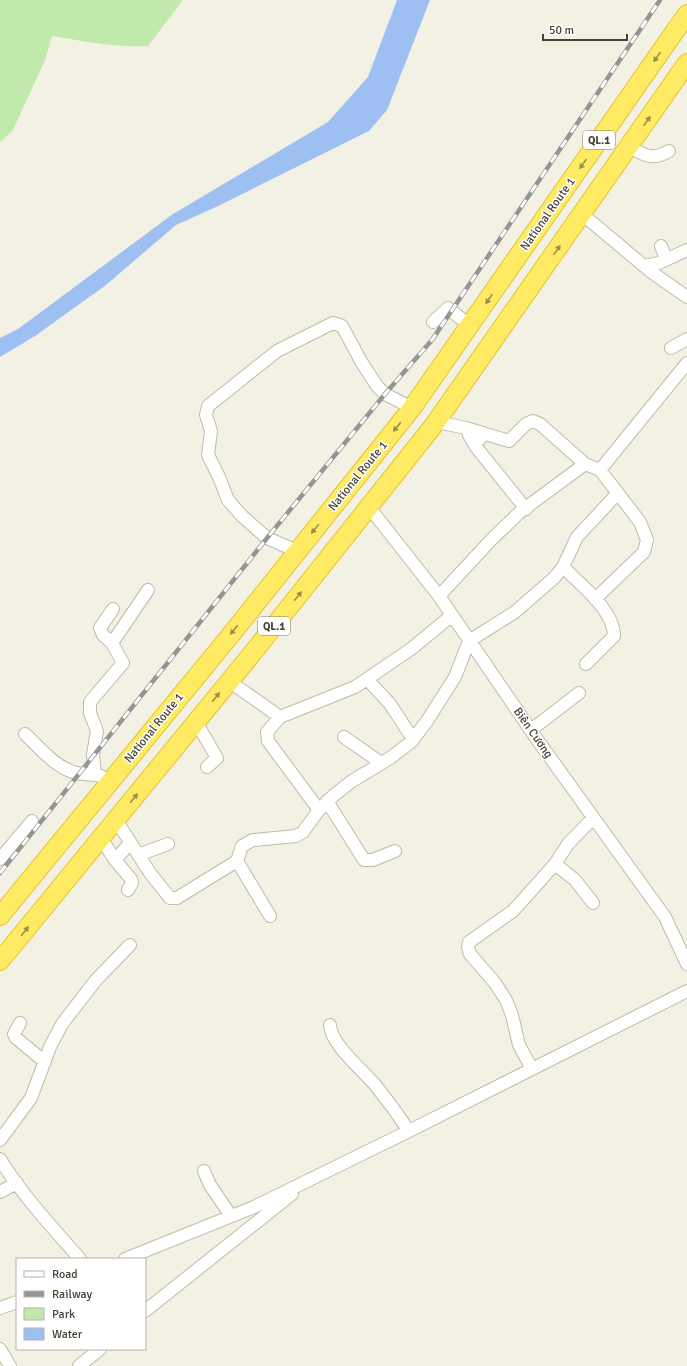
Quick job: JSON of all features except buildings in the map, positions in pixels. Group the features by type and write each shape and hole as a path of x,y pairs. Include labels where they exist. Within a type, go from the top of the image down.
{"highway":[{"name":"National Route 1","path":"0,916 103,778 297,551 412,408 687,14"},
{"name":"QL.1","path":"0,961 196,722 437,422 687,63"},
{"path":"511,267 535,282"}],"street":[{"path":"629,146 651,157 657,157 669,151"},
{"path":"582,214 644,266 687,297"},
{"path":"661,246 666,259"},
{"path":"644,266 687,250"},
{"path":"433,322 448,308 470,326"},
{"path":"297,551 267,538 242,516 228,500 208,455 211,431 206,415 208,406 278,351 333,324 342,326 362,364 384,394 412,408"},
{"path":"671,348 687,339"},
{"path":"600,470 687,363"},
{"path":"437,422 466,428 509,441 526,424 533,421 540,424 585,464 600,470 640,522 647,540 646,547 639,558 595,599"},
{"path":"502,446 469,435 476,448 526,509"},
{"path":"439,596 490,540 526,509 585,464"},
{"path":"270,916 237,861 239,850 252,840 299,834 307,828 323,806 352,781 401,751 427,722 455,677 469,641 527,602 554,578 562,567 577,537 617,494"},
{"name":"Biên Cương","path":"369,507 439,596 451,616 531,730 665,917 687,964"},
{"path":"562,567 595,599 611,622 614,636 586,664"},
{"path":"112,643 148,590"},
{"path":"103,778 94,755 97,731 90,714 90,702 122,662 122,659 112,643 103,634 100,628 113,609"},
{"path":"395,851 373,860 364,860 323,806 268,741 267,732 280,717 336,695 367,679 411,649 451,616"},
{"path":"367,679 386,698 413,739"},
{"path":"229,681 280,717"},
{"path":"531,730 579,693"},
{"path":"196,722 217,758 207,767"},
{"path":"25,734 64,769 103,778"},
{"path":"344,737 381,763"},
{"path":"532,1069 519,1045 512,1015 506,1000 495,983 470,954 468,947 469,942 513,911 555,864 568,844 593,818"},
{"path":"116,820 162,890 173,899 237,861"},
{"path":"1,856 32,821"},
{"path":"101,838 115,860 131,879 132,883 128,890"},
{"path":"115,860 130,843"},
{"path":"138,855 168,844"},
{"path":"555,864 575,880 593,903"},
{"path":"0,1140 31,1098 55,1035 62,1024 96,980 130,945"},
{"path":"127,1258 231,1216 310,1180 687,991"},
{"path":"20,1023 14,1034 16,1038 45,1062"},
{"path":"330,1025 331,1032 347,1055 375,1085 409,1131"},
{"path":"0,1159 17,1183 79,1258"},
{"path":"204,1171 210,1185 231,1216"},
{"path":"146,1310 310,1180"},
{"path":"0,1192 17,1183"},
{"path":"0,1308 16,1302"},
{"path":"0,1349 10,1366"},
{"path":"79,1366 99,1350"}],"green space":[{"path":"0,0 183,0 148,46 112,45 52,36 45,60 13,130 0,142"}],"water":[{"path":"397,0 430,0 387,110 369,131 216,207 176,225 106,285 35,336 0,357 0,338 18,329 173,214 328,122 368,77"}],"railway":[{"path":"0,873 267,538 385,394 432,340 660,0"}]}
